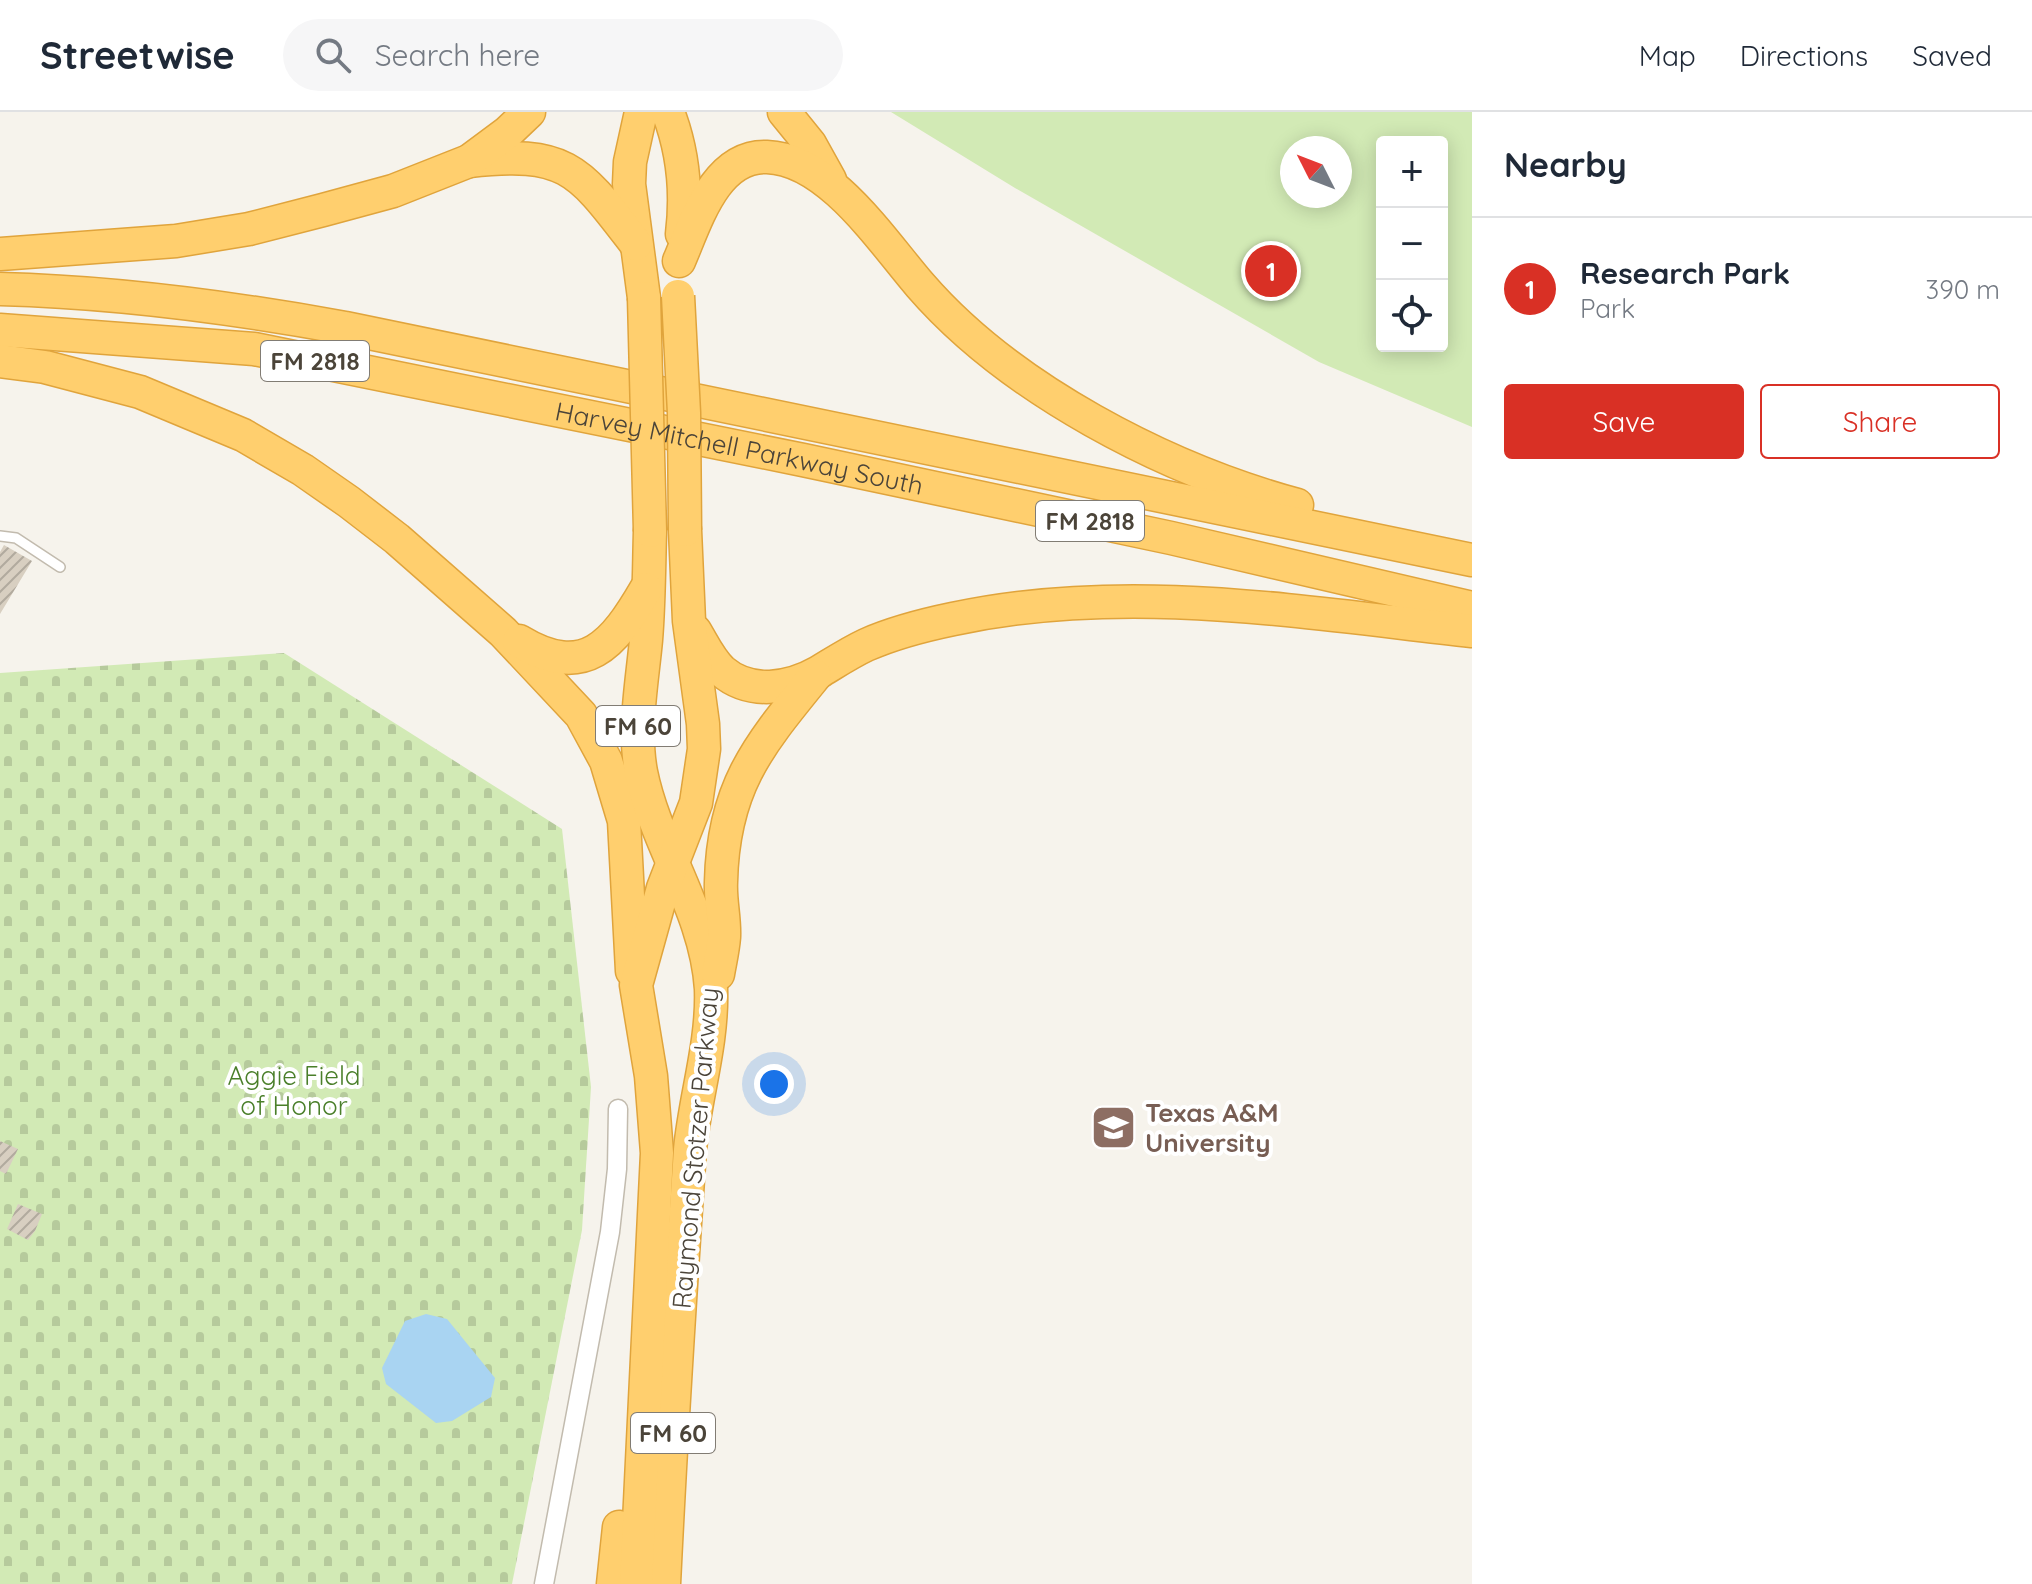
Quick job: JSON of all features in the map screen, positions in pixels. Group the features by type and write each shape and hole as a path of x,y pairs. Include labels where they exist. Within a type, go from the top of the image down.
{"highway":[{"path":"469,161 529,112"},
{"name":"Raymond Stotzer Parkway","path":"641,112 630,162 629,184 644,298 650,531 638,735 640,768 652,813 699,925 709,968 711,1018 691,1147 664,1584"},
{"name":"Raymond Stotzer Parkway","path":"636,1584 657,1153 651,1076 636,985 663,888 696,803 704,749 689,621 685,530 684,413 678,296 685,192 681,157 668,112"},
{"path":"784,112 816,154 832,183 929,295 968,333 1010,366 1106,427 1214,478 1472,557"},
{"path":"0,254 176,241 249,229 393,191 469,161 503,157 538,159 570,170 596,191 636,244"},
{"path":"679,261 713,188 723,176 748,159 763,157 801,163 832,183"},
{"name":"Harvey Mitchell Parkway South","path":"0,289 146,298 244,310 345,328 1472,557"},
{"name":"Harvey Mitchell Parkway South","path":"0,330 254,349 1125,528 1472,608"},
{"path":"0,361 45,367 140,392 243,435 303,470 349,502 397,539 503,632 581,715 606,761 618,792 624,821 631,968 636,985"},
{"path":"503,632 545,655 560,658 590,653 618,633 649,584"},
{"path":"689,621 711,658 722,670 736,680 772,688 783,687 817,673 866,645 898,633 1003,609 1065,602 1139,600 1220,603 1472,631"},
{"path":"711,1018 724,936 721,882 728,816 750,762 768,733 817,673"},
{"path":"613,1584 634,1395 642,1271 652,1243"}],"street":[{"path":"544,1584 610,1232 617,1169 618,1109"}],"lane":[{"path":"0,536 16,538 60,567"}],"green space":[{"path":"891,112 1472,112 1472,427 1319,362 1015,188"},
{"name":"Aggie Field of Honor","path":"284,653 562,829 591,1087 582,1230 512,1584 0,1584 0,673"}],"water":[{"path":"426,1314 447,1319 495,1378 491,1397 452,1421 436,1423 386,1384 382,1368 405,1321"}],"building":[{"path":"4,545 32,561 0,614 0,552"},
{"path":"0,1141 18,1149 6,1174 0,1171"},
{"path":"18,1204 42,1214 28,1240 7,1229"}],"place":[{"name":"Research Park","path":"1271,271"},
{"name":"Texas A&M University","path":"1114,1127"}]}
